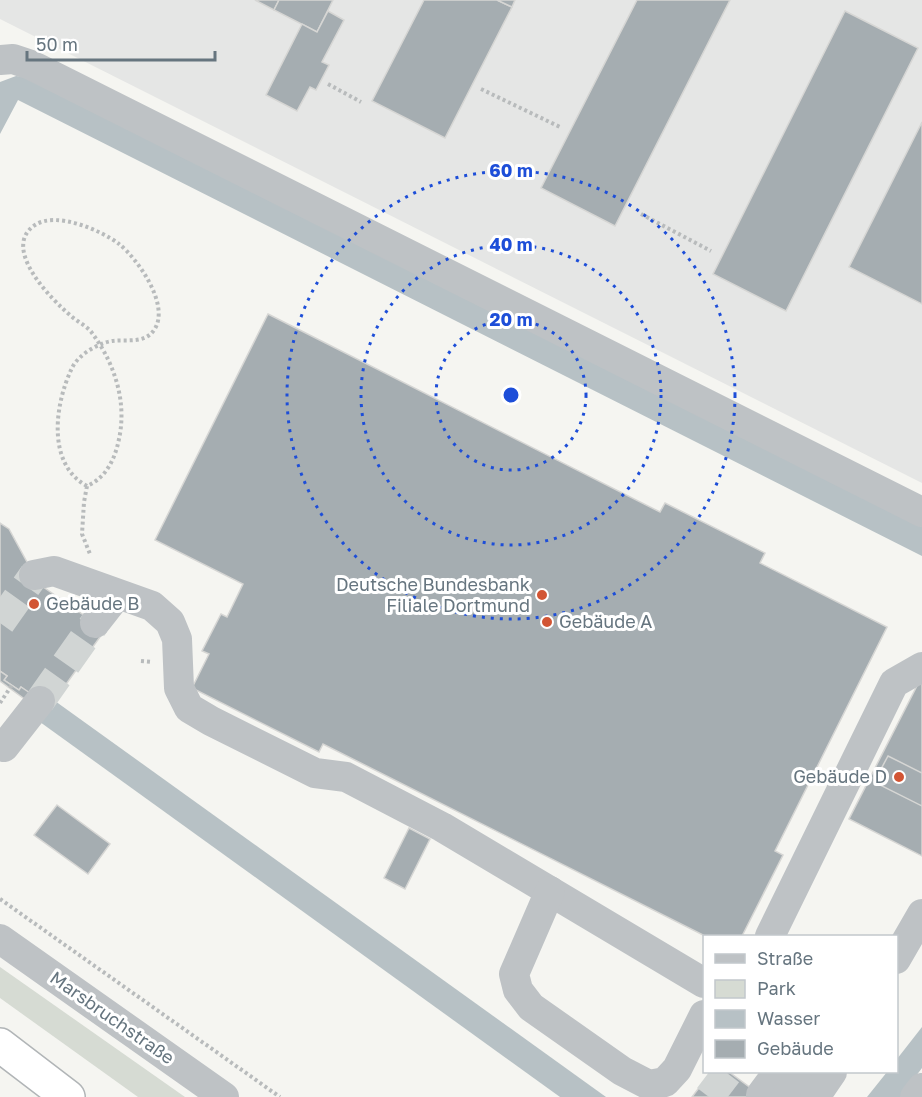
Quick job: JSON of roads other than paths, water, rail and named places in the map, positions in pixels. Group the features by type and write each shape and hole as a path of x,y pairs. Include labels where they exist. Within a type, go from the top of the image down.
{"highway":[{"path":"0,1045 68,1097"}],"street":[{"path":"0,60 13,59 31,65 922,512"},
{"path":"34,575 54,571 152,606 171,622 177,639 179,688 189,708 315,773 346,777 442,827 703,982"},
{"path":"95,623 117,595"},
{"path":"770,935 894,683 922,667"},
{"path":"4,747 40,700"},
{"path":"550,891 514,974 518,990 531,1007 622,1071 649,1085 665,1082 677,1069 703,1019"},
{"path":"898,957 922,914"},
{"name":"Marsbruchstraße","path":"0,939 224,1097"},
{"path":"761,1087 776,1073"},
{"path":"761,1087 799,1073"},
{"path":"814,1097 831,1073"},
{"path":"915,1097 922,1088"}],"water":[{"path":"16,76 26,77 922,527 922,556 18,100 0,134 0,82"},
{"path":"55,701 606,1097 560,1097 40,722"},
{"path":"922,1027 922,1068 900,1097 867,1097 886,1073 898,1073 898,1058"}],"tunnel":[{"path":"0,623 34,575"},
{"path":"40,701 95,623"},
{"path":"709,1097 727,1073"}],"place":[{"name":"Deutsche Bundesbank Filiale Dortmund","path":"542,595"},
{"name":"Gebäude B","path":"34,604"},
{"name":"Gebäude A","path":"547,622"},
{"name":"Gebäude D","path":"899,777"}]}
